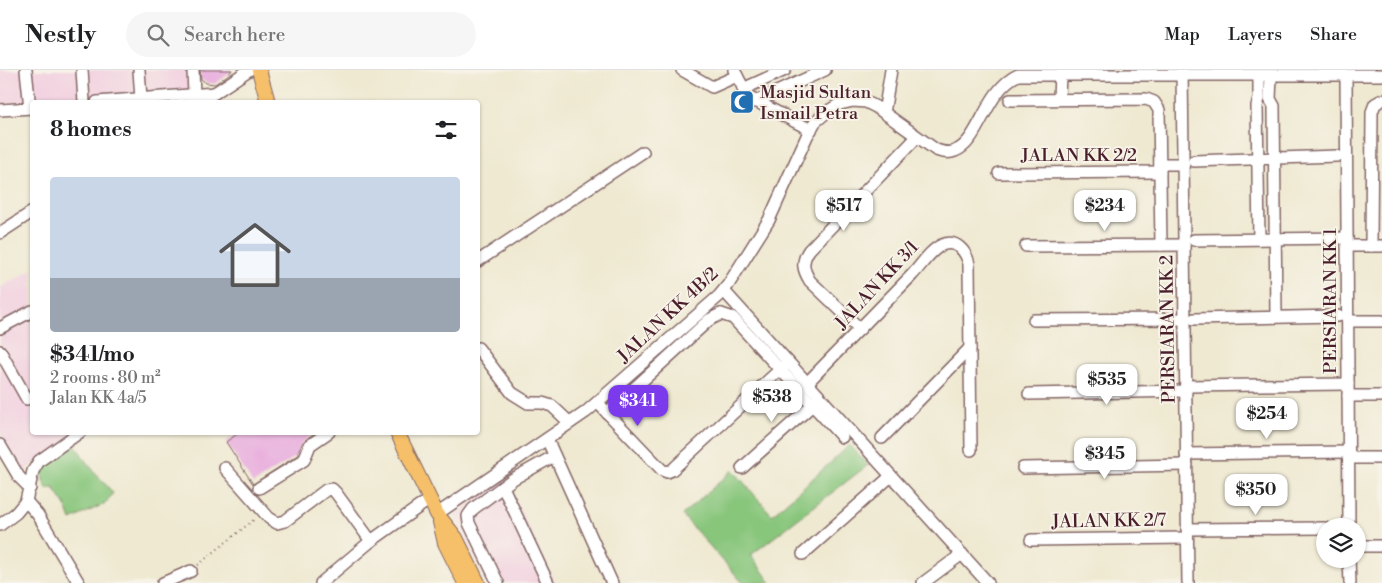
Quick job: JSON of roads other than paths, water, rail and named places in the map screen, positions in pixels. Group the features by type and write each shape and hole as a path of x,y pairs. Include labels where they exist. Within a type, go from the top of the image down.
{"main road":[{"path":"259,70 267,100"},
{"path":"398,435 438,514 456,538 478,583"},
{"path":"438,514 445,543 465,583"}],"street":[{"path":"26,70 30,100"},
{"path":"82,70 84,100"},
{"path":"139,70 141,99"},
{"path":"193,70 198,99"},
{"path":"127,100 198,99 215,93 249,70"},
{"path":"743,89 785,70"},
{"path":"756,102 825,70"},
{"path":"884,112 892,70"},
{"path":"690,71 712,86 736,73 748,97 811,130"},
{"name":"JALAN KK 4B/2","path":"438,514 598,403 721,294 769,220 816,122 828,111 840,104 853,101 866,102 884,112 936,150 945,153 954,152 963,146 997,92 1010,79 1026,74 1182,72 1265,76 1382,75"},
{"name":"PERSIARAN KK 2","path":"1182,72 1189,162 1190,319 1186,389 1188,583"},
{"path":"1059,100 1060,74"},
{"path":"1259,239 1257,106 1265,99 1265,76"},
{"name":"PERSIARAN KK 1","path":"1346,76 1347,242 1343,318 1348,390 1349,518"},
{"path":"1010,100 1146,99 1154,102 1159,110 1161,245"},
{"path":"1265,99 1274,106 1276,317"},
{"path":"1026,246 1161,245 1275,239 1347,242 1377,246 1377,174 1372,112 1378,102"},
{"path":"0,110 30,108"},
{"path":"860,329 810,281 803,265 804,257 917,137"},
{"path":"480,260 643,152"},
{"name":"JALAN KK 2/2","path":"999,173 1160,168 1189,162 1338,156"},
{"path":"0,233 30,213"},
{"name":"JALAN KK 3/1","path":"807,383 936,249 949,243 956,245 967,256 969,264 971,450"},
{"path":"721,294 721,314"},
{"path":"721,294 816,401 891,476 988,583"},
{"path":"0,328 30,312"},
{"path":"607,413 709,320 721,314 733,318 784,366 807,383 816,401 842,437"},
{"path":"1034,320 1276,317 1382,320"},
{"path":"882,438 970,348"},
{"path":"0,351 27,399"},
{"path":"480,351 509,390 528,403 542,403 552,406 570,423"},
{"path":"598,403 662,470 670,471 784,366"},
{"path":"1029,394 1186,389 1348,390 1382,396"},
{"path":"742,468 816,401"},
{"path":"0,525 16,513 26,501 33,471 40,461 76,435"},
{"path":"259,488 304,460 310,445 325,435"},
{"path":"547,439 612,583"},
{"path":"0,445 19,477 30,488"},
{"path":"1023,468 1186,459 1349,455 1382,458"},
{"path":"498,583 469,523 468,516 473,509 503,487 554,456"},
{"path":"225,468 273,521 281,522 326,490 332,489 371,541"},
{"path":"803,554 891,476"},
{"path":"503,487 548,583"},
{"path":"321,583 371,541 430,499"},
{"path":"26,501 38,515 79,583"},
{"name":"JALAN KK 2/7","path":"1031,540 1316,528"},
{"path":"1366,546 1382,546"},
{"path":"924,583 962,554"},
{"path":"1349,568 1350,583"},
{"path":"163,583 191,571"}],"place":[{"name":"Masjid Sultan Ismail Petra","path":"742,102"}]}
